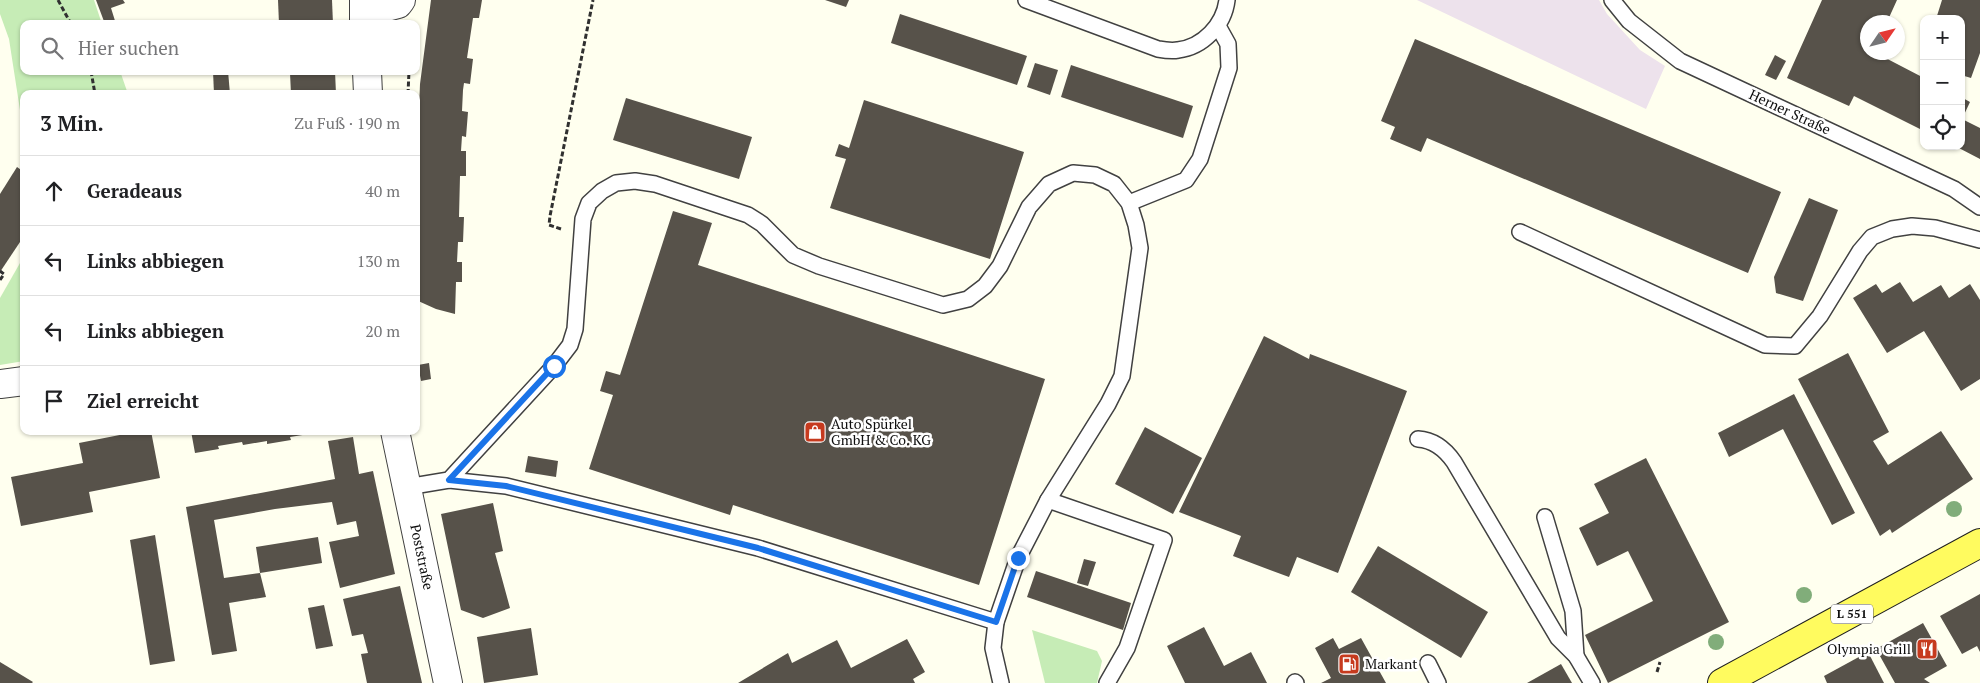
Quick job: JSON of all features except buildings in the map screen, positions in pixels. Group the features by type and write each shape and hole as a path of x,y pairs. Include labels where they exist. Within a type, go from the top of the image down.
{"main road":[{"name":"L 551","path":"1722,683 1980,543"}],"street":[{"path":"364,12 398,4 401,0"},
{"path":"366,75 368,90"},
{"path":"0,384 20,382"},
{"name":"Poststraße","path":"396,435 448,683"}],"lane":[{"path":"1026,0 1158,49 1177,51 1194,45 1218,26 1226,10 1227,0"},
{"name":"Herner Straße","path":"1612,0 1629,21 1680,60 1954,189 1980,206"},
{"path":"1129,203 1186,180 1200,159 1229,68 1228,44 1218,26"},
{"path":"449,480 554,366 570,345 575,329 583,219 589,203 602,191 616,183 635,181 655,184 748,214 762,224 793,255 819,266 943,305 968,300 985,286 1000,266 1029,207 1049,184 1073,173 1095,175 1114,184 1129,203 1136,225 1140,248 1122,376 1108,404 1048,500 1018,558 996,622 993,648 1001,683"},
{"path":"1520,232 1765,346 1795,346 1820,316 1860,251 1872,237 1892,229 1912,226 1935,228 1980,240"},
{"path":"1418,439 1429,440 1446,451 1454,462 1558,638 1576,656 1592,683"},
{"path":"407,487 449,480 506,486 758,548 996,622"},
{"path":"1048,500 1164,540 1127,648 1107,683"},
{"path":"1545,518 1574,610 1576,656"},
{"path":"1428,663 1438,683"}],"path":[{"path":"58,0 69,20"},
{"path":"581,236 549,225 593,0"},
{"path":"92,75 94,90"},
{"path":"408,90 409,75"},
{"path":"0,271 4,274 0,280"},
{"path":"1658,672 1660,662"}],"shaded area":[{"path":"1417,0 1599,0 1607,14 1640,50 1665,66 1646,109"}],"green space":[{"path":"0,0 94,0 101,20 20,20 20,75 121,75 127,90 20,90 20,110 9,39 0,14"},
{"path":"20,263 20,362 0,365 0,298"},
{"path":"1032,630 1097,651 1102,661 1097,683 1045,683"}],"place":[{"name":"Auto Spürkel GmbH & Co. KG","path":"815,432"},
{"name":"Olympia Grill","path":"1927,649"},
{"name":"Markant","path":"1349,664"}],"route":[{"path":"554,366 449,480 506,486 758,548 996,622 1018,558"}]}
